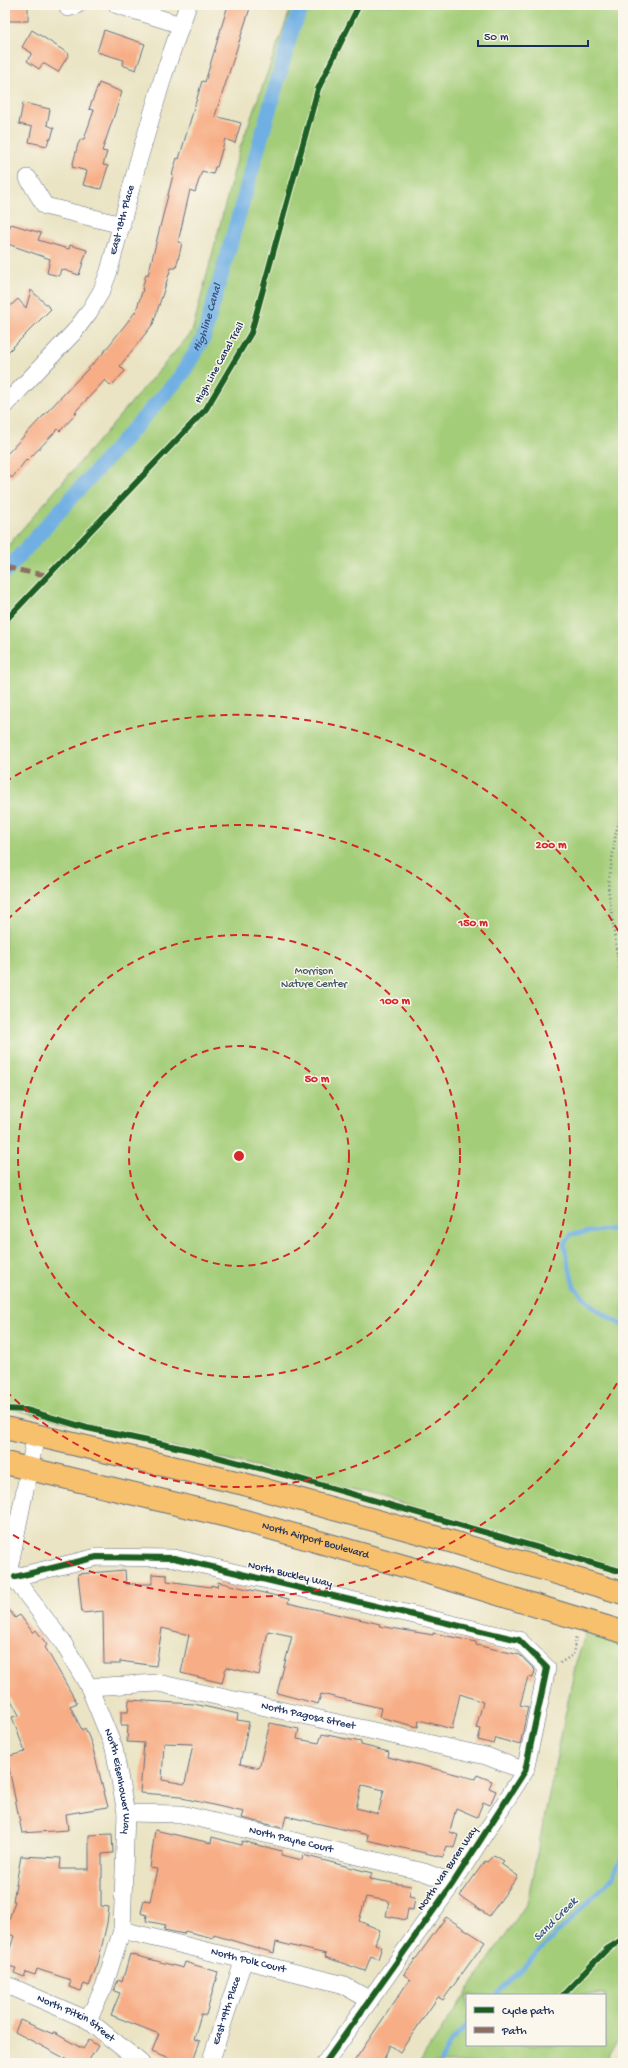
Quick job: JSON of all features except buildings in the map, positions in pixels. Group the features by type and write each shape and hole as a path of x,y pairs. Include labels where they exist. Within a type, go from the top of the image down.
{"main road":[{"path":"5,1428 240,1483 446,1540 621,1593"},
{"name":"North Airport Boulevard","path":"5,1463 231,1517 425,1572 616,1630"}],"street":[{"path":"117,5 180,25"},
{"name":"East 18th Place","path":"5,405 62,346 89,312 107,278 138,162 180,25 188,5"},
{"path":"28,178 45,206 122,225"},
{"path":"8,1571 36,1436"},
{"name":"North Buckley Way","path":"8,1571 97,1557 174,1558 519,1640 555,1665"},
{"name":"North Eisenhower Way","path":"8,1571 62,1642 89,1686 114,1748 126,1812 122,1930 104,1987 88,2020"},
{"name":"North Van Buren Way","path":"325,2063 453,1882 525,1771 555,1665"},
{"name":"North Pagosa Street","path":"89,1686 158,1683 486,1756 525,1771"},
{"name":"North Payne Court","path":"126,1812 181,1814 424,1872 453,1882"},
{"name":"North Polk Court","path":"122,1930 341,1984 370,2000"},
{"name":"East 19th Place","path":"210,2063 244,1959"},
{"name":"North Pitkin Street","path":"5,1984 88,2020 141,2063"}],"path":[{"path":"623,810 616,832 608,887 620,974 623,983"},
{"path":"555,1665 573,1655 576,1631 583,1633"}],"green space":[{"name":"Morrison Nature Center","path":"292,5 623,5 623,1573 379,1497 5,1407 5,549 192,332 240,148"},
{"path":"586,1633 623,1644 623,2036 609,2053 606,2063 419,2063 527,1903 576,1662"}],"waterway":[{"name":"Highline Canal","path":"5,572 181,376 203,339 293,27 303,5"},
{"name":"Sand Creek","path":"623,1228 571,1234 564,1245 574,1287 594,1308 623,1326"},
{"name":"Sand Creek","path":"497,1994 613,1877 623,1853"},
{"name":"Sand Creek","path":"440,2063 451,2041 466,2026"}],"marked path":[{"path":"5,567 50,575"}],"cycle path":[{"name":"High Line Canal Trail","path":"5,621 206,409 251,333 318,89 359,5"},
{"path":"5,1409 26,1410 87,1428 190,1450 289,1476 623,1572"},
{"path":"15,1577 97,1557 174,1558 519,1640 547,1668 525,1771 453,1883 325,2063"},
{"path":"564,1994 607,1949 623,1939"}]}
